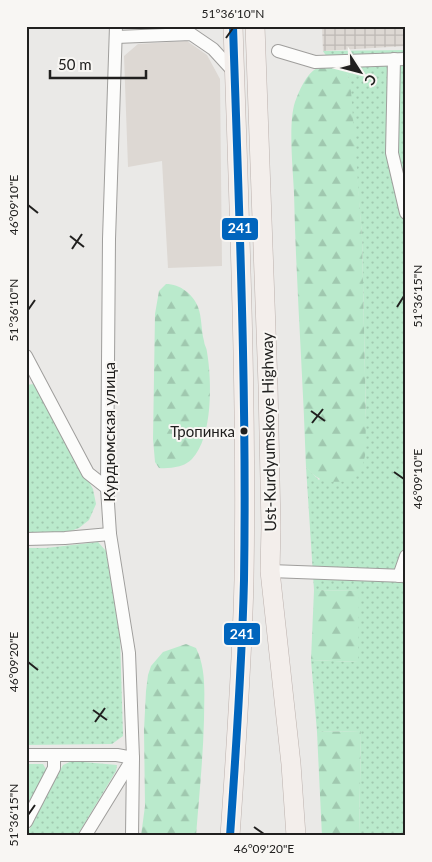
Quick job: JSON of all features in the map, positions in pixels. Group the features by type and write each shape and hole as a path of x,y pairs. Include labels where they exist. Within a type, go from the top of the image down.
{"main road":[{"name":"Ust-Kurdyumskoye Highway","path":"230,836 240,699 244,579 243,386 233,26"},
{"name":"Ust-Kurdyumskoye Highway","path":"255,26 268,385 270,571 291,764 296,836"}],"street":[{"path":"116,32 194,30 235,73"},
{"name":"Курдюмская улица","path":"116,32 109,238 107,488 110,534 129,653 132,836"},
{"path":"278,51 315,62 400,59 392,153 406,213"},
{"path":"26,356 88,473 107,488"},
{"path":"26,538 65,538 110,534"},
{"path":"270,571 403,576 406,556"},
{"path":"26,755 116,755 132,758 85,836"},
{"path":"26,822 54,768 54,755"}],"shaded area":[{"path":"322,26 406,26 406,46 323,51"},
{"path":"187,41 207,55 220,79 222,266 168,268 162,161 128,167 124,56 138,44"}],"green space":[{"path":"406,50 406,836 359,836 361,731 317,732 311,660 358,662 358,591 314,590 306,467 319,480 366,422 362,236 348,75 332,65 323,51"},
{"path":"332,65 340,68 348,75 351,91 362,236 366,421 365,456 362,468 352,481 338,482 321,480 306,467 292,147 293,111 301,88 306,78 317,68"},
{"path":"166,284 181,288 196,302 207,351 210,393 207,423 199,449 192,459 185,464 177,467 159,468 155,462 153,439 155,314 159,291"},
{"path":"34,384 93,489 96,504 89,520 79,528 63,534 26,534 26,385"},
{"path":"98,542 106,551 120,637 123,736 112,744 26,745 26,548 46,548"},
{"path":"314,590 359,591 358,662 311,660"},
{"path":"186,644 196,648 200,656 204,683 203,749 196,836 141,836 145,806 144,730 148,675 151,666 163,652"},
{"path":"361,731 359,836 322,836 317,732"},
{"path":"72,761 117,765 116,771 77,836 26,836 63,765"},
{"path":"26,764 43,764 47,771 26,811"}],"transit line":[{"name":"241","path":"230,836 242,644 245,511 242,303 233,26"}],"place":[{"name":"Тропинка","path":"244,431"}]}
